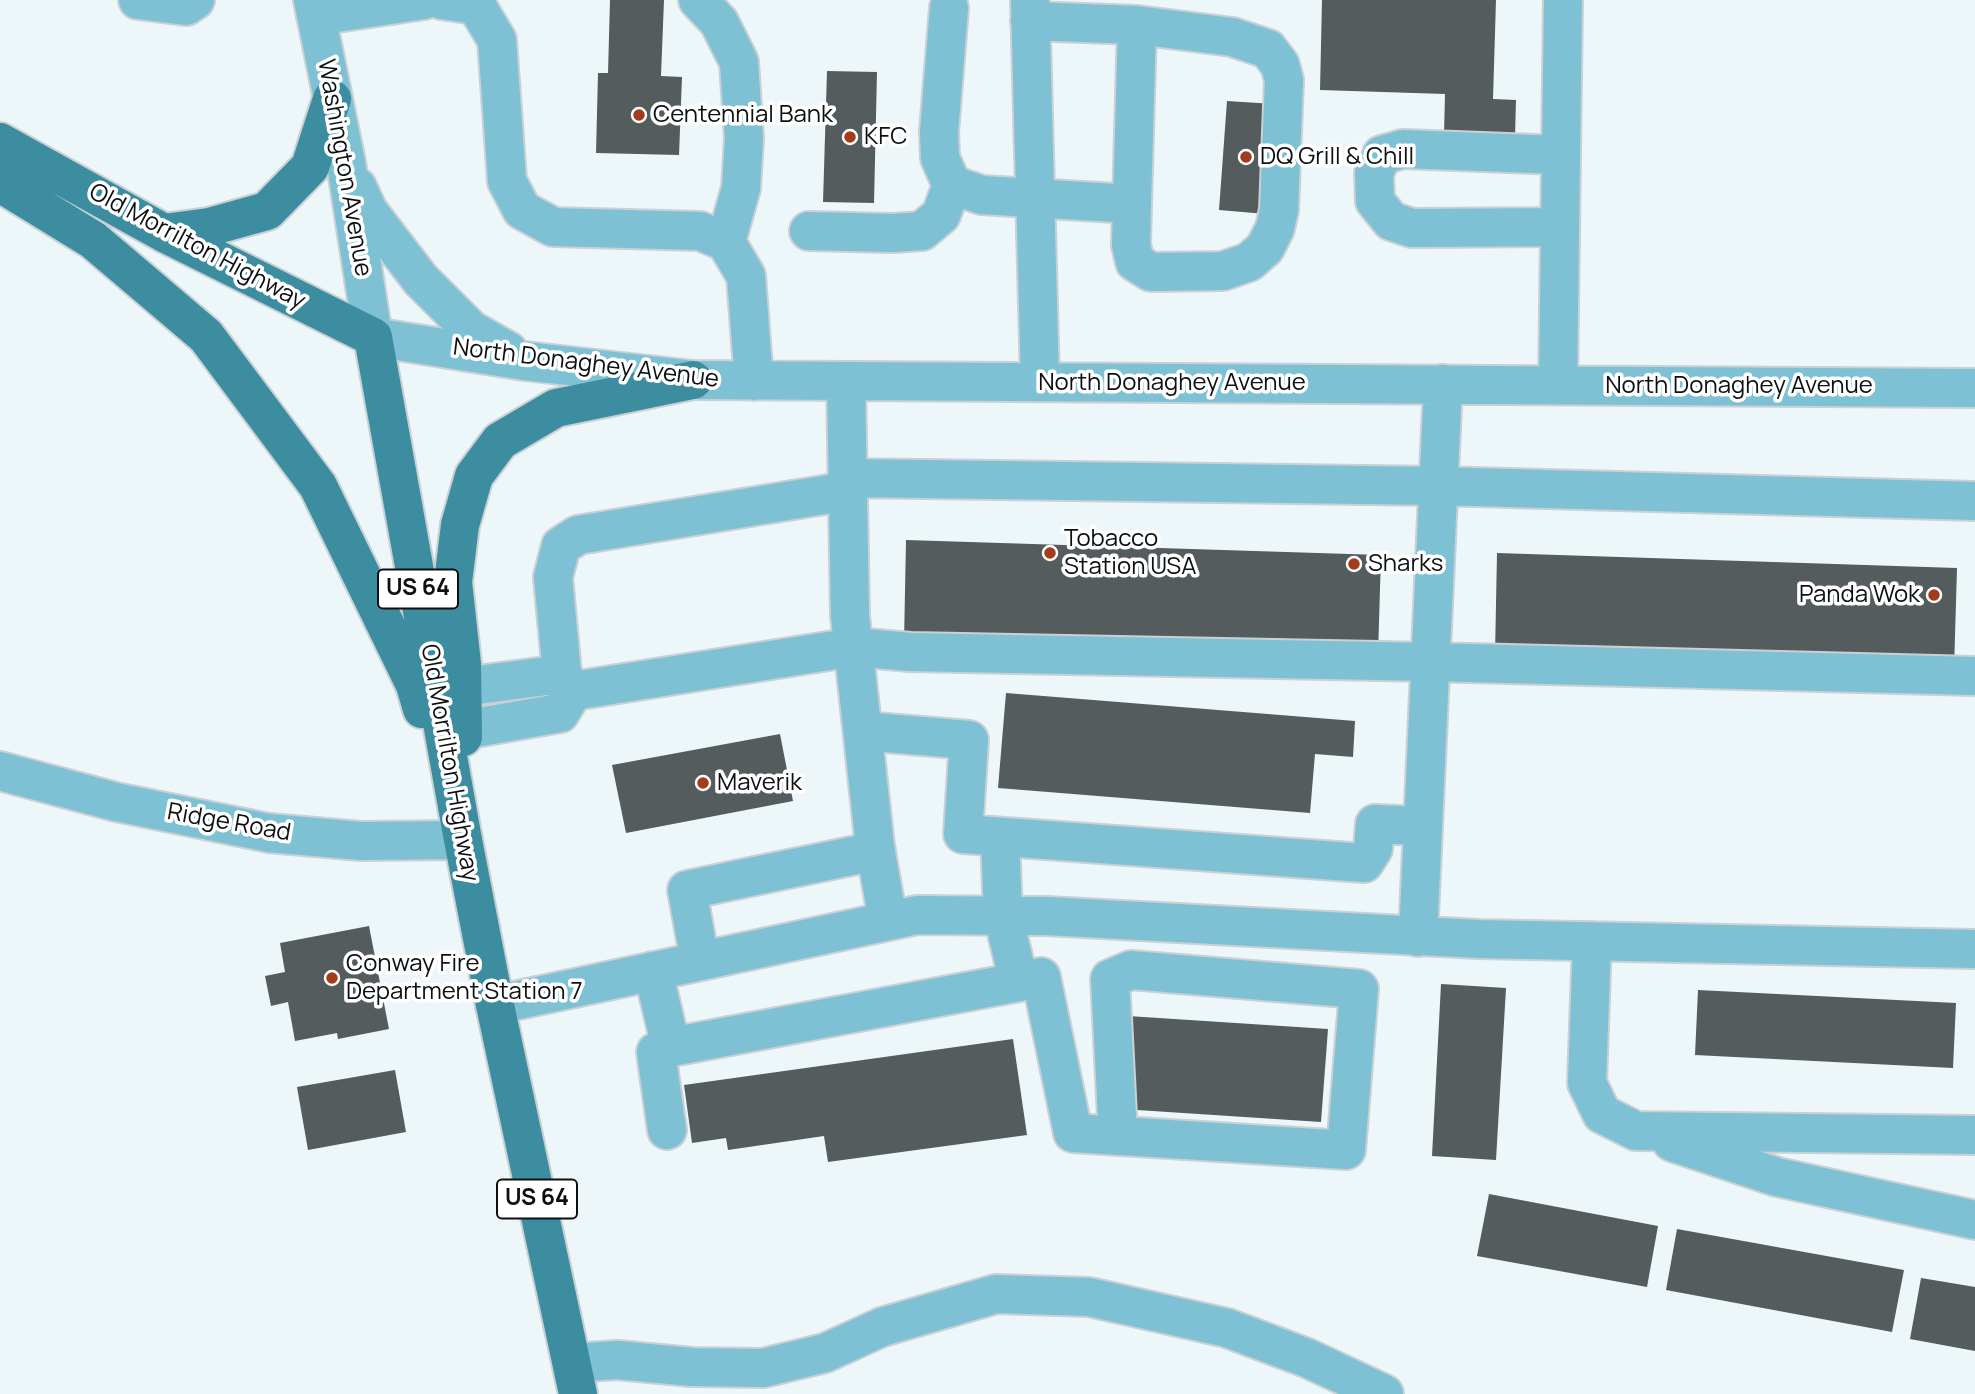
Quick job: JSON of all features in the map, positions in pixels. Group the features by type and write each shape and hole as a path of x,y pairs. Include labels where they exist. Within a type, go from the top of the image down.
{"main road":[{"path":"163,233 209,227 267,211 310,167 332,99"},
{"name":"Old Morrilton Highway","path":"0,142 163,233 373,337 463,841 495,1005 575,1378"},
{"path":"0,183 93,240 206,337 318,486 415,685 463,841"},
{"path":"463,841 462,687 453,582 460,525 474,476 500,441 556,408 693,380"}],"street":[{"path":"138,0 186,6 195,0"},
{"path":"315,8 424,0"},
{"path":"698,0 719,22 739,62 744,138 741,188 726,243"},
{"path":"1558,385 1563,0"},
{"path":"472,2 497,40 507,181 522,210 553,227 700,231 726,243 746,276 754,381"},
{"name":"Washington Avenue","path":"315,8 346,163 373,337"},
{"path":"949,8 939,132 940,158 953,185 982,195 1132,204"},
{"path":"1040,382 1030,10 1232,37 1268,49 1280,65 1284,80 1279,210 1275,228 1265,248 1249,262 1223,271 1151,272 1135,262 1131,246 1137,25"},
{"path":"1559,227 1412,228 1391,221 1375,201 1374,173 1382,155 1403,149 1560,155"},
{"path":"346,163 368,211 421,280 471,330 525,360"},
{"path":"809,231 922,232 942,215 953,185"},
{"name":"North Donaghey Avenue","path":"373,337 525,360 693,380 1975,388"},
{"path":"846,381 850,616 876,851 888,921"},
{"path":"1418,937 1443,384"},
{"path":"463,730 560,713 568,682 553,577 561,546 578,535 848,484 1438,486 1975,501"},
{"path":"462,687 568,682 854,647 910,652 1975,676"},
{"path":"863,731 969,740 963,834 1364,863 1373,849 1375,824 1423,826"},
{"name":"Ridge Road","path":"0,771 117,802 269,833 360,841 463,841"},
{"path":"1000,837 1003,916 1019,982"},
{"path":"700,961 687,890 876,851"},
{"path":"495,1005 917,915 1128,921 1418,937 1975,949"},
{"path":"1128,921 1130,970"},
{"path":"1318,985 1319,930"},
{"path":"1592,941 1587,1083 1602,1114 1636,1131 1777,1177 1975,1220"},
{"path":"667,1130 656,1052 1041,978 1073,1133 1118,1136 1346,1150 1359,989 1130,970 1110,979 1118,1136"},
{"path":"653,971 671,1047"},
{"path":"1636,1131 1975,1135"},
{"path":"575,1378 617,1360 692,1367 763,1368 825,1353 882,1327 996,1294 1089,1297 1227,1328 1307,1358 1384,1394"}],"building":[{"name":"Centennial Bank","path":"610,0 664,0 661,76 682,77 679,155 596,153 598,73 608,73"},
{"path":"1322,0 1496,0 1493,99 1516,100 1515,137 1444,134 1445,94 1320,90"},
{"name":"KFC","path":"827,71 877,72 874,203 823,202"},
{"name":"DQ Grill & Chill","path":"1227,101 1274,104 1266,214 1219,210"},
{"path":"906,540 1381,555 1378,656 904,642"},
{"path":"1497,553 1957,568 1954,670 1495,655"},
{"path":"1006,693 1355,721 1353,757 1315,754 1310,813 998,788"},
{"name":"Maverik","path":"780,734 793,801 626,833 612,765"},
{"path":"369,926 389,1029 338,1039 337,1033 295,1041 288,1002 271,1006 265,976 285,972 280,943"},
{"path":"1441,984 1506,988 1496,1160 1432,1156"},
{"path":"1698,990 1956,1003 1953,1068 1695,1055"},
{"path":"1128,1016 1328,1029 1321,1122 1122,1109"},
{"path":"1013,1039 1027,1135 828,1162 824,1136 728,1150 726,1138 692,1143 684,1085"},
{"path":"395,1070 406,1132 308,1150 297,1087"},
{"path":"1489,1194 1658,1226 1647,1287 1477,1256"},
{"path":"1677,1229 1904,1270 1892,1332 1666,1290"},
{"path":"1921,1278 1975,1287 1975,1351 1910,1339"}],"place":[{"name":"Centennial Bank","path":"639,115"},
{"name":"KFC","path":"850,137"},
{"name":"DQ Grill & Chill","path":"1246,157"},
{"name":"Tobacco Station USA","path":"1050,553"},
{"name":"Sharks","path":"1354,564"},
{"name":"Panda Wok","path":"1934,595"},
{"name":"Maverik","path":"703,783"},
{"name":"Conway Fire Department Station 7","path":"332,978"}]}
